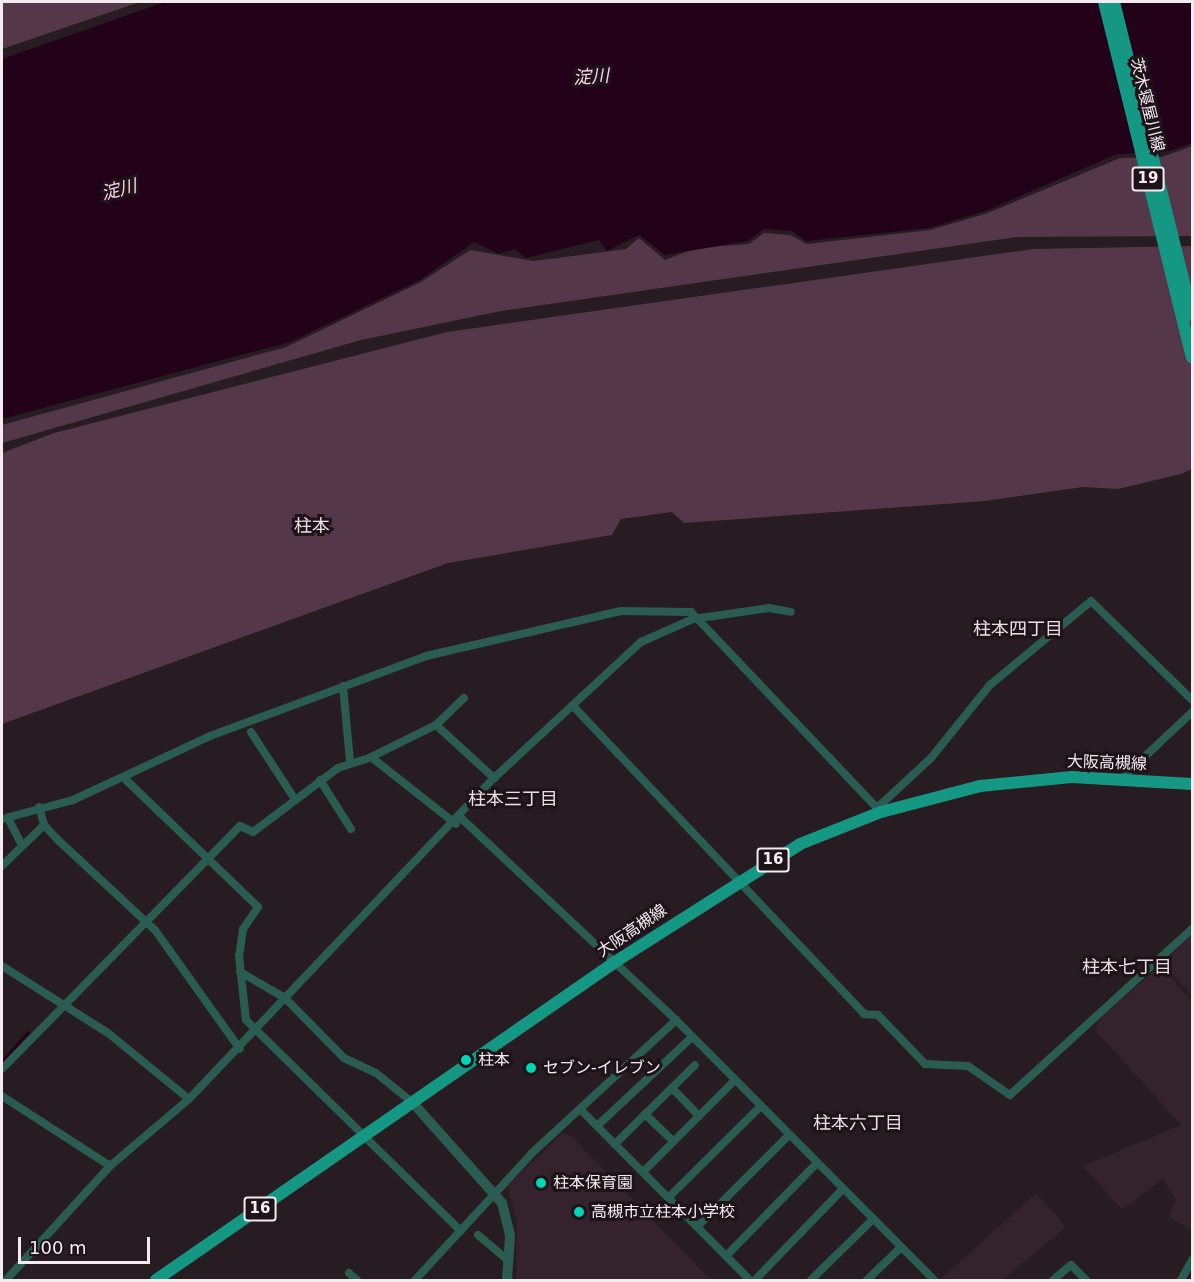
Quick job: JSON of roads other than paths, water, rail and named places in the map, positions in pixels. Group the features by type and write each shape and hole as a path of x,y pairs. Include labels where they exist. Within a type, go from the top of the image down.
{"main road":[{"name":"茨木寝屋川線","path":"1104,2 1192,357"},
{"name":"茨木寝屋川線","path":"1114,2 1192,315"},
{"path":"1189,344 1192,365"},
{"name":"大阪高槻線","path":"156,1281 365,1138 615,962 741,879 800,844 879,810 980,786 1072,777 1192,784"}],"street":[{"path":"22,846 5,818 124,778 136,766 343,686 486,639 621,611 691,612 879,810 931,758 990,685 1091,601 1192,700"},
{"path":"6,1281 110,1166 189,1099 258,1032 285,998 458,821 494,778 574,707 640,642 680,622 770,608 791,612"},
{"path":"343,686 350,762"},
{"path":"2,1069 61,1003 240,826 253,832 320,780 350,762 371,757 436,725 464,698"},
{"path":"574,707 741,879 864,1014 878,1016 921,1060 968,1066 1010,1095 1192,929"},
{"path":"1121,779 1192,712"},
{"path":"436,725 494,778"},
{"path":"250,732 294,798"},
{"path":"371,757 458,821 615,962 676,1020 901,1247 929,1279"},
{"path":"124,778 258,907 243,929 240,972 241,1004 258,1032 461,1231"},
{"path":"320,780 351,829"},
{"path":"39,807 44,825 145,919 240,1049"},
{"path":"2,866 44,825"},
{"path":"2,966 108,1033 189,1099"},
{"path":"240,972 285,998 344,1058 376,1073 413,1103 495,1193 509,1228 507,1281"},
{"path":"415,1281 495,1193 580,1109 676,1020"},
{"path":"597,1126 692,1037"},
{"path":"615,1144 695,1065"},
{"path":"643,1172 734,1081"},
{"path":"672,1088 699,1116"},
{"path":"2,1096 110,1166"},
{"path":"669,1197 760,1107"},
{"path":"580,1109 750,1281"},
{"path":"645,1114 673,1141"},
{"path":"697,1227 789,1135"},
{"path":"726,1256 816,1163"},
{"path":"755,1281 843,1189"},
{"path":"811,1281 873,1219"},
{"path":"478,1235 509,1261"},
{"path":"867,1281 901,1247"},
{"path":"1181,1281 1192,1260"},
{"path":"1053,1281 1071,1265 1086,1281"},
{"path":"349,1273 357,1281"}],"water":[{"name":"淀川","path":"165,2 1192,2 1192,143 1170,151 1117,154 988,210 929,228 806,241 792,231 764,229 748,241 665,255 639,235 607,251 599,240 526,258 515,249 499,254 474,242 420,280 290,342 2,419 2,59"}],"waterway":[{"path":"2,1061 28,1032"}],"place":[{"name":"柱本","path":"466,1060"},
{"name":"セブン-イレブン","path":"531,1068"},
{"name":"柱本保育園","path":"541,1183"},
{"name":"高槻市立柱本小学校","path":"579,1212"}],"district":[{"name":"柱本","path":"312,526"},
{"name":"柱本四丁目","path":"1018,629"},
{"name":"柱本三丁目","path":"513,799"},
{"name":"柱本七丁目","path":"1127,967"},
{"name":"柱本六丁目","path":"858,1123"}]}
